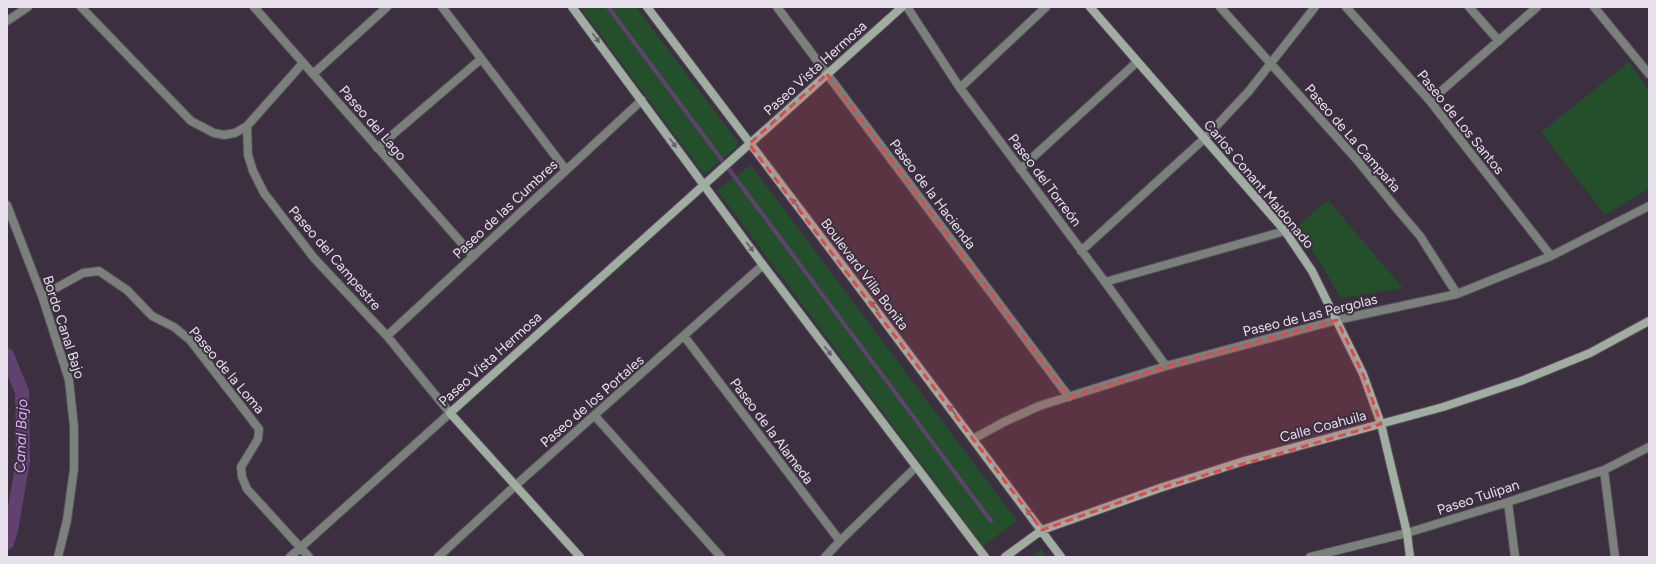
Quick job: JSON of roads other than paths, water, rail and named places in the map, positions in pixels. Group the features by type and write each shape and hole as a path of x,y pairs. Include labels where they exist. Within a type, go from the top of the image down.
{"street":[{"path":"7,21 28,7"},
{"path":"81,7 191,121 209,131 224,135 235,133 247,126 303,63"},
{"name":"Paseo del Lago","path":"254,7 473,256"},
{"path":"313,74 387,7"},
{"path":"442,7 566,170"},
{"path":"572,7 705,182 763,265 985,557"},
{"name":"Boulevard Villa Bonita","path":"646,7 747,146 973,439 1038,533 1061,557"},
{"name":"Paseo de la Hacienda","path":"777,7 1068,396"},
{"name":"Paseo Vista Hermosa","path":"290,557 705,182 902,7"},
{"name":"Paseo del Torreón","path":"907,7 960,88 1166,366"},
{"path":"960,88 1046,7"},
{"name":"Carlos Conant Maldonado","path":"1090,7 1285,231 1312,271 1363,374 1381,424 1407,533 1410,557"},
{"name":"Paseo de La Campaña","path":"1220,7 1358,162 1420,236 1456,294"},
{"path":"1081,251 1205,138 1249,91 1315,7"},
{"name":"Paseo de Los Santos","path":"1346,7 1430,101 1551,256"},
{"path":"1469,7 1499,41"},
{"path":"1430,101 1537,7"},
{"path":"1594,7 1649,72"},
{"path":"377,148 481,59"},
{"path":"1020,169 1137,62"},
{"name":"Paseo de las Cumbres","path":"386,336 642,100"},
{"name":"Paseo del Campestre","path":"247,126 248,155 253,172 264,193 314,258 386,336 450,413 580,557"},
{"name":"Bordo Canal Bajo","path":"7,205 42,296 69,380 74,427 74,469 66,520 58,557"},
{"name":"Paseo de Las Pergolas","path":"973,439 1004,422 1039,406 1166,366 1337,320 1456,294 1551,256 1649,206"},
{"path":"1105,282 1285,231"},
{"name":"Paseo de los Portales","path":"442,556 516,485 763,265"},
{"name":"Paseo de la Loma","path":"42,296 83,273 99,271 127,290 152,316 174,327 190,340 260,429 258,438 241,467 242,477 247,489 309,557"},
{"name":"Calle Coahuila","path":"1005,557 1038,533 1160,488 1244,461 1443,407 1521,381 1590,353 1649,321"},
{"name":"Paseo de la Alameda","path":"684,336 840,541"},
{"path":"595,416 721,557"},
{"name":"Paseo Tulipan","path":"1310,557 1407,533 1508,502 1604,470 1649,448"},
{"path":"825,557 916,467"},
{"path":"1604,470 1615,557"},
{"path":"1508,502 1515,557"}],"waterway":[{"path":"608,7 991,521"},
{"name":"Canal Bajo","path":"7,355 22,392 23,461 11,530 7,543"}]}
